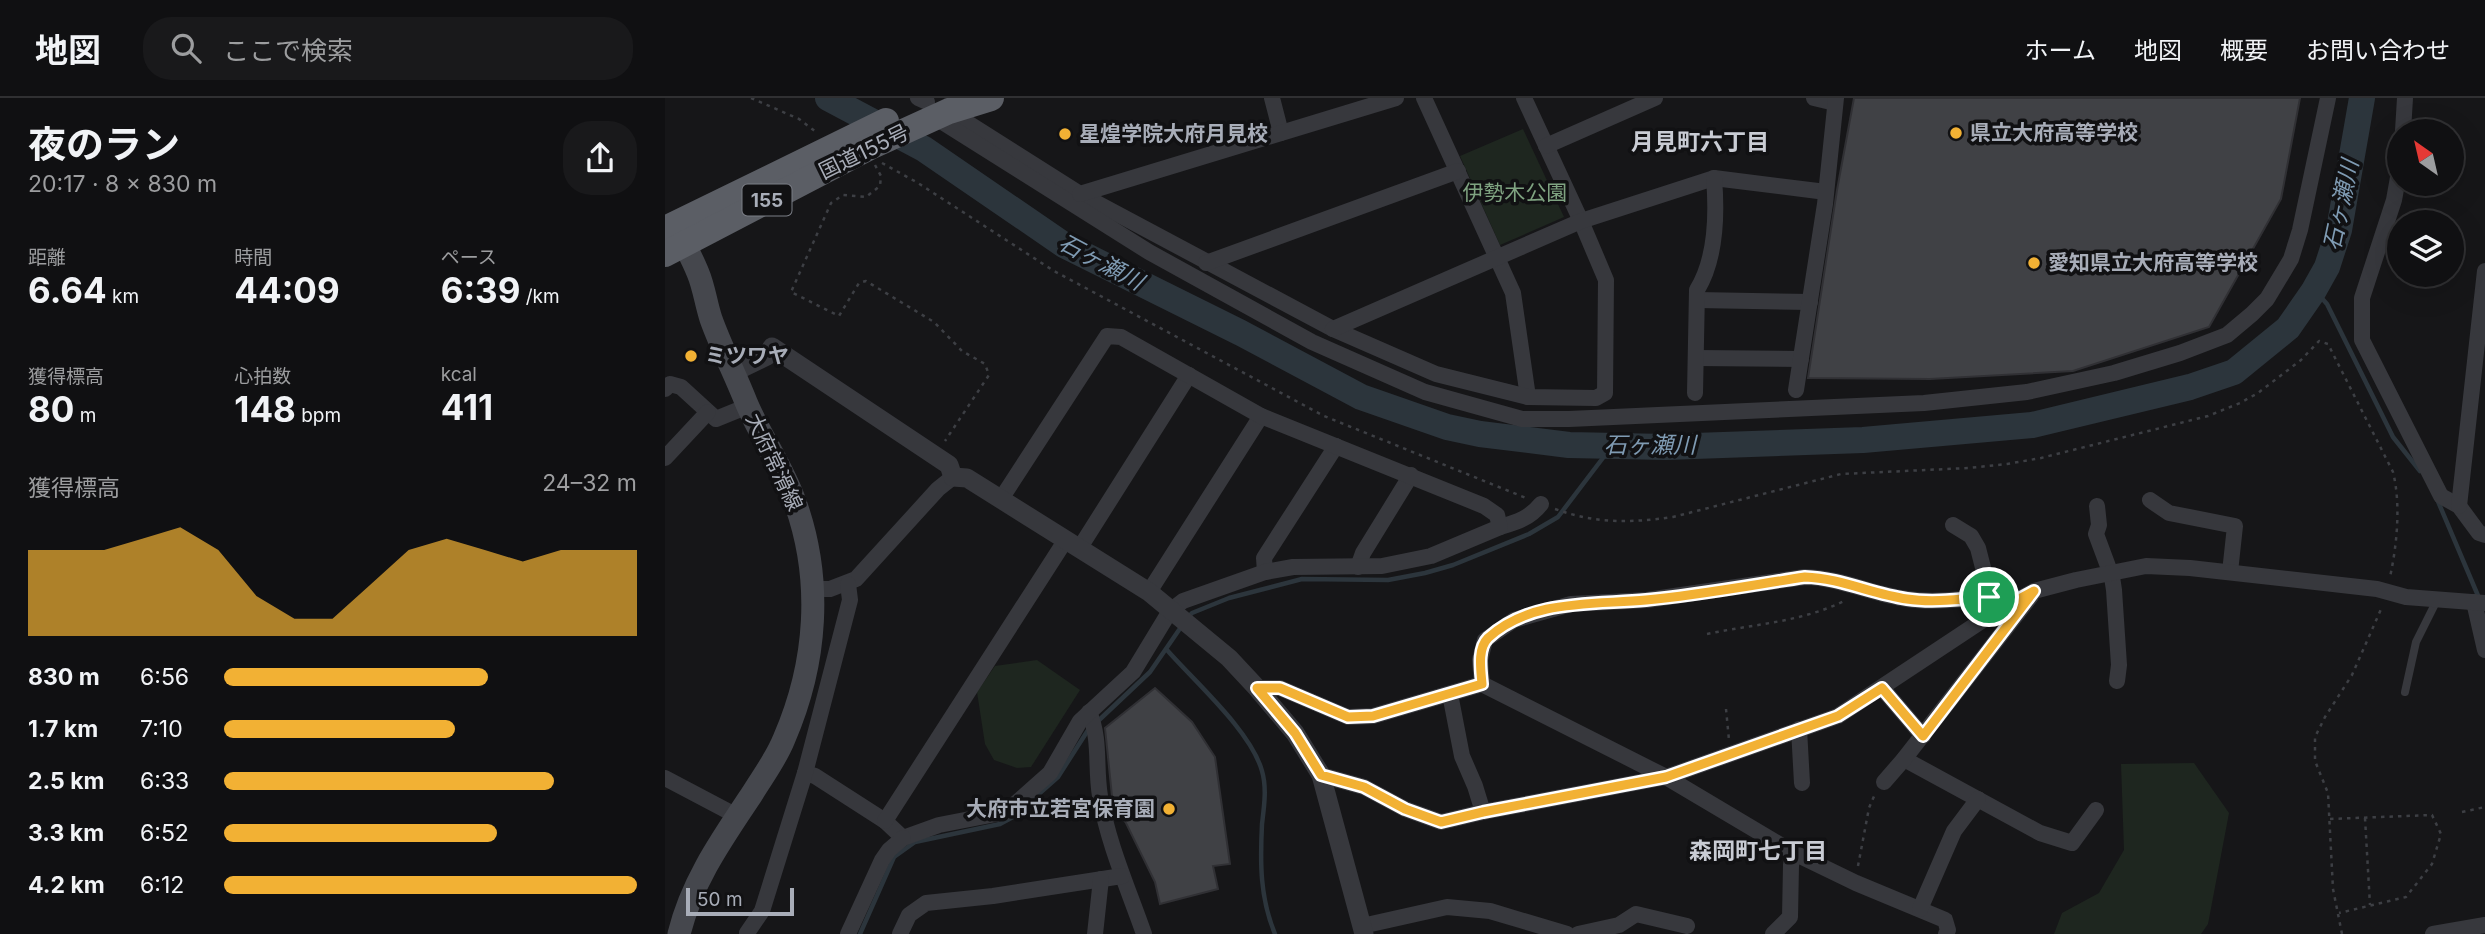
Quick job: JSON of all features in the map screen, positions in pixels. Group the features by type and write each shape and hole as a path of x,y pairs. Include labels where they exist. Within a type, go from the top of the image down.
{"highway":[{"name":"国道155号","path":"672,237 838,143 929,109 991,98"},
{"name":"国道155号","path":"672,237 870,148 929,109"}],"main road":[{"name":"大府常滑線","path":"672,237 699,275 712,320 748,406 794,499 806,538 813,589 813,631 800,696 783,742 702,870 679,934"}],"street":[{"path":"1272,98 1281,133"},
{"path":"1080,194 1396,98"},
{"path":"1424,98 1513,293 1528,397"},
{"path":"929,109 1206,263 1333,329 1436,374 1528,397 1596,398 1605,393 1606,280 1524,98"},
{"path":"1546,146 1655,98"},
{"path":"1796,390 1826,192 1835,100 1814,98"},
{"path":"929,109 1149,252 1312,342 1425,392 1522,419 1569,419 1924,403 2027,392 2114,373 2227,335 2267,299 2291,259 2300,230 2328,98"},
{"path":"2404,119 2405,98"},
{"path":"1206,263 1458,171"},
{"path":"1333,329 1581,221 1714,178 1826,192"},
{"path":"1695,393 1697,290 1706,276 1715,228 1714,178"},
{"path":"2395,196 2362,298 2362,340 2441,495 2459,506 2479,533 2485,535"},
{"path":"2459,506 2482,322 2485,271"},
{"path":"1697,300 1810,302"},
{"path":"1001,499 1107,336 1121,337 1261,416 1484,506 1497,515 1500,527"},
{"path":"734,372 767,356 772,347 949,465 953,477"},
{"path":"1696,358 1801,359"},
{"path":"885,821 1189,374"},
{"path":"665,389 670,384 681,387 716,419 748,406"},
{"path":"665,458 708,412"},
{"path":"1149,592 1261,416"},
{"path":"1265,572 1264,558 1336,446"},
{"path":"1358,567 1363,552 1411,475"},
{"path":"813,589 830,589 848,584 869,566 938,489 953,477 967,478 1149,592 1229,658 1257,688 1295,733 1321,775 1363,930 1447,907 1490,911 1567,934"},
{"path":"2150,500 2169,513 2235,526 2229,572"},
{"path":"848,934 888,850 903,838 939,825 1006,812 1049,772 1080,721 1133,672 1179,618 1182,601 1265,572 1316,565 1382,566 1431,556 1525,519 1541,504"},
{"path":"2097,506 2099,524 2096,534 2110,572 2119,665 2117,681"},
{"path":"1952,525 1971,536 1978,548 1995,612"},
{"path":"1321,775 1364,787 1405,809 1441,822 1666,777 1838,716 1995,612 2034,591 2146,566 2229,572 2377,589 2406,597 2480,602 2485,650"},
{"path":"1482,684 1480,660 1485,640 1514,620 1571,604 1647,600 1805,577 1823,578 1909,599 1989,597"},
{"path":"747,933 762,911 806,773 850,600 848,584"},
{"path":"1884,782 1923,736 2034,591"},
{"path":"1257,688 1280,688 1348,717 1373,716 1482,684 1666,777 1794,853 1856,883 1945,920 1948,930 1946,934"},
{"path":"1882,688 1923,736"},
{"path":"1450,694 1462,756 1483,812"},
{"path":"1089,712 1097,729 1100,795 1105,822 1122,876 1145,934"},
{"path":"1799,729 1802,783"},
{"path":"1904,759 2040,833 2073,843 2096,810"},
{"path":"806,773 815,776 885,821 903,838"},
{"path":"665,778 737,816"},
{"path":"1920,909 1954,831 1978,799"},
{"path":"1773,934 1790,916 1791,865 1794,853"},
{"path":"900,934 909,915 926,903 993,896 1122,876"},
{"path":"1095,934 1101,879"},
{"path":"1578,934 1619,925 1636,914 1687,926"},
{"path":"2433,934 2485,925"},
{"path":"665,933 670,934"}],"lane":[{"path":"2405,692 2416,642 2438,599"}],"path":[{"path":"751,98 800,119 838,143"},
{"path":"1707,634 1781,622 1826,611 1849,599 1858,588"},
{"path":"2342,934 2333,888 2328,793 2315,761 2315,737 2352,675 2386,592"},
{"path":"1726,709 1731,753"},
{"path":"1856,883 1869,808 1879,785 1884,782"},
{"path":"2462,811 2485,807"},
{"path":"2330,819 2432,815 2441,834 2432,864 2406,897 2338,914"},
{"path":"2365,818 2371,906"}],"green space":[{"name":"伊勢木公園","path":"1523,129 1564,217 1500,245 1460,156"},
{"path":"1037,660 1080,690 1031,767 1017,768 994,760 985,744 977,692 995,666"},
{"path":"2194,763 2229,813 2208,924 2201,934 2054,934 2062,913 2099,893 2124,850 2121,764"}],"building":[{"name":"愛知県立大府高等学校","path":"1854,98 2300,98 2281,199 2209,327 2073,371 1930,379 1808,378"},
{"name":"大府市立若宮保育園","path":"1155,688 1192,722 1215,757 1230,864 1213,866 1218,889 1160,904 1155,882 1126,823 1113,806 1105,728"}],"waterway":[{"name":"石ヶ瀬川","path":"828,98 924,149 1064,245 1241,333 1361,397 1447,427 1480,434 1569,445 1666,447 1863,440 2032,425 2190,387 2234,372 2288,328 2327,267 2339,230 2362,98"},
{"path":"2313,292 2327,304 2393,437 2420,471"},
{"path":"1188,617 1229,598 1302,579 1388,580 1453,565 1529,534 1558,517 1612,446"},
{"path":"2437,499 2479,598"},
{"path":"1097,722 1150,672 1181,627"},
{"path":"1167,650 1221,707 1246,740 1262,771 1265,791 1261,838 1262,880 1266,907 1275,934"},
{"path":"860,934 894,857 915,842 1000,824 1013,817 1058,777 1090,727"}],"place":[{"name":"県立大府高等学校","path":"1956,133"},
{"name":"星煌学院大府月見校","path":"1065,134"},
{"name":"愛知県立大府高等学校","path":"2034,263"},
{"name":"ミツワヤ","path":"691,356"},
{"name":"大府市立若宮保育園","path":"1169,809"}],"district":[{"name":"月見町六丁目","path":"1700,142"},
{"name":"森岡町七丁目","path":"1758,851"}],"route":[{"path":"1805,577 1838,581 1871,592 1909,599 1989,597 1995,612 2034,591 1923,736 1882,688 1838,716 1666,777 1441,822 1405,809 1364,787 1321,775 1295,733 1257,688 1280,688 1348,717 1373,716 1482,684 1480,660 1485,640 1514,620 1571,604 1647,600 1805,577"}]}
